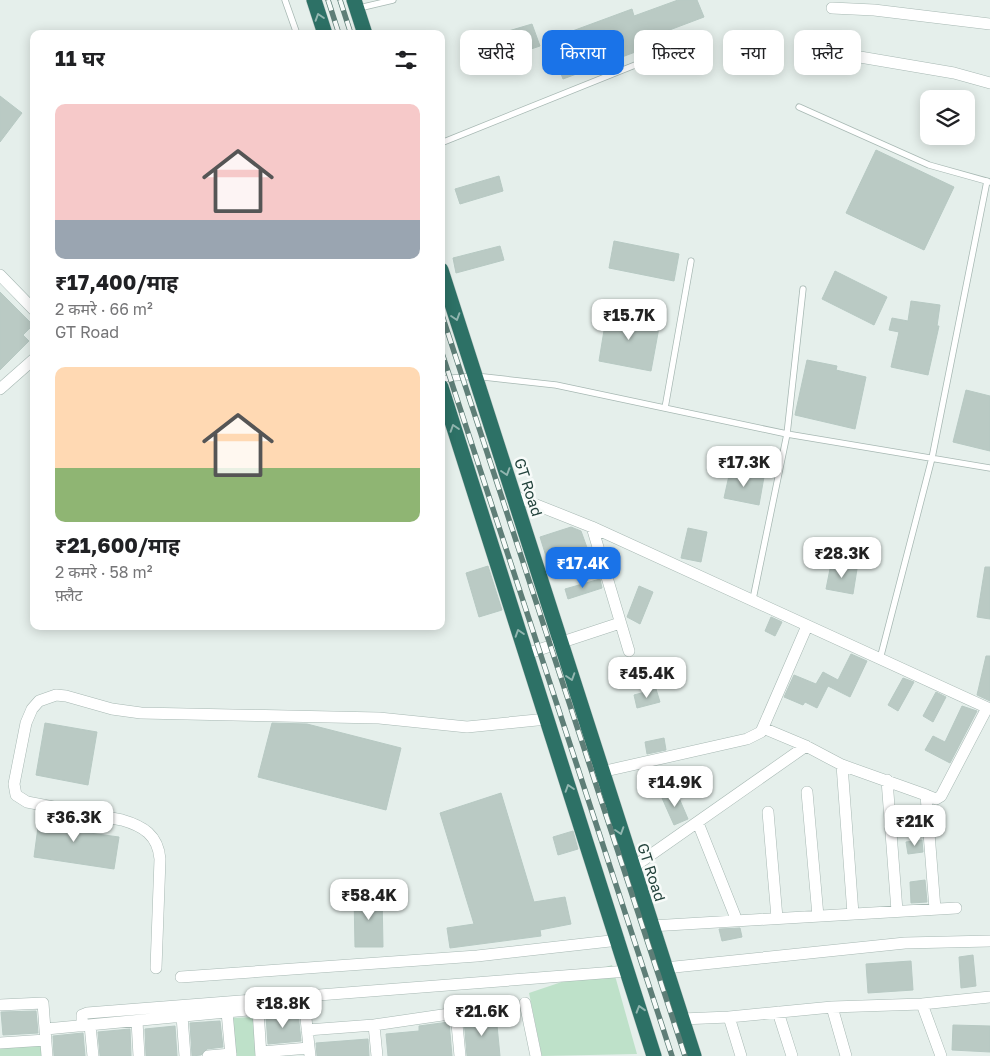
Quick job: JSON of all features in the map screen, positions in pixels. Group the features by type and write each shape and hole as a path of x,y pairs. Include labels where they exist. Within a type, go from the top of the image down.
{"highway":[{"path":"314,0 324,30"},
{"path":"355,4 364,30"},
{"name":"GT Road","path":"445,282 601,772 694,1056"},
{"path":"445,400 619,940 654,1056"}],"street":[{"path":"832,8 874,10 990,24"},
{"path":"861,57 954,73 990,82"},
{"path":"0,276 30,306"},
{"path":"0,389 30,363"},
{"path":"514,496 592,527 753,599 807,626 988,709 941,796 936,799 842,765 806,746 764,728"},
{"path":"592,527 629,651"},
{"path":"526,654 620,623"},
{"path":"601,772 747,739 761,732 807,626"},
{"path":"156,968 160,859 157,846 150,833 136,824 122,820 27,802 16,796 14,784 26,723 32,709 39,701 56,695 118,710 141,713 379,718 467,727 547,719"},
{"path":"632,868 698,823 757,778 806,746"},
{"path":"842,765 854,914"},
{"path":"887,780 897,911"},
{"path":"807,792 818,916"},
{"path":"926,795 935,909"},
{"path":"768,812 777,918"},
{"path":"698,823 737,921"},
{"path":"651,926 956,908"},
{"path":"181,977 477,956 619,940"},
{"path":"665,968 905,943 990,942"},
{"path":"93,1056 82,1016 87,1013 628,971"},
{"path":"682,1019 730,1017 832,1007 922,1004 990,998"},
{"path":"0,1005 43,1003 47,1056"},
{"path":"525,1004 536,1056"},
{"path":"922,1004 941,1056"},
{"path":"0,1044 86,1025 227,1012 304,1006 310,1052 261,1054 258,1010"},
{"path":"307,1030 374,1025 497,1007"},
{"path":"832,1007 846,1056"},
{"path":"208,1056 231,1055 227,1012"},
{"path":"778,1012 792,1056"},
{"path":"456,1013 460,1056"},
{"path":"182,1016 185,1056"},
{"path":"730,1017 741,1056"},
{"path":"136,1021 139,1056"},
{"path":"374,1025 377,1056"}],"lane":[{"path":"285,0 296,30"},
{"path":"355,4 393,0"},
{"path":"445,141 634,65"},
{"path":"799,107 929,164 988,182 932,458 880,659"},
{"path":"665,408 692,261"},
{"path":"753,599 787,434 803,289"},
{"path":"445,379 475,376 556,385 787,434 990,468"}],"green space":[{"path":"612,965 637,1054 542,1056 529,993"},
{"path":"257,1017 259,1056 232,1056 229,1018"},
{"path":"42,1044 42,1056 0,1056 0,1047"}],"building":[{"path":"678,0 697,0 704,17 670,30 634,30 634,52 624,56 624,30 575,30 632,9 634,16"},
{"path":"532,24 540,46 532,49 532,30 512,30"},
{"path":"561,75 574,75 563,79"},
{"path":"0,96 22,113 0,142"},
{"path":"876,150 954,187 924,250 846,213"},
{"path":"499,176 503,191 460,204 455,189"},
{"path":"614,241 679,254 674,281 609,268"},
{"path":"500,246 504,260 456,273 453,258"},
{"path":"835,271 887,297 874,325 822,299"},
{"path":"0,292 30,322 30,328 23,335 29,341 0,370"},
{"path":"911,301 940,305 937,326 939,326 928,375 891,367 899,332 889,330 892,318 908,321"},
{"path":"607,312 660,322 651,371 599,361"},
{"path":"807,360 837,366 836,370 866,377 855,429 795,415"},
{"path":"966,390 990,396 990,451 953,442"},
{"path":"730,471 764,477 759,505 724,498"},
{"path":"571,527 581,531 590,556 550,569 540,537"},
{"path":"688,528 707,532 701,562 681,558"},
{"path":"831,564 857,569 853,594 826,589"},
{"path":"488,566 502,610 479,617 466,573"},
{"path":"985,567 990,567 990,619 977,617"},
{"path":"600,579 602,588 568,599 565,589"},
{"path":"639,586 653,592 640,624 627,617"},
{"path":"771,617 782,622 775,636 765,631"},
{"path":"851,654 867,661 850,697 828,686 817,708 805,702 803,705 784,697 794,675 816,684 823,672 838,680"},
{"path":"986,656 990,656 990,701 977,695"},
{"path":"903,678 914,682 898,711 888,705"},
{"path":"656,689 660,702 637,708 634,695"},
{"path":"936,692 946,697 933,722 923,716"},
{"path":"962,706 977,711 950,763 925,750 933,736 945,742"},
{"path":"45,723 97,732 88,785 36,775"},
{"path":"272,723 307,724 401,748 386,810 258,777"},
{"path":"664,738 666,750 647,754 645,742"},
{"path":"676,791 688,819 674,825 662,798"},
{"path":"501,793 534,902 565,897 571,924 540,930 541,936 450,948 447,928 474,924 440,813"},
{"path":"40,812 83,820 82,832 119,837 114,869 34,857"},
{"path":"573,831 578,849 558,855 553,837"},
{"path":"922,840 923,852 908,854 906,842"},
{"path":"925,880 927,902 911,903 910,882"},
{"path":"382,894 383,947 355,947 354,895"},
{"path":"740,928 742,937 722,941 719,929"},
{"path":"973,955 976,986 961,988 959,957"},
{"path":"911,961 913,990 868,993 866,964"},
{"path":"36,1011 38,1033 3,1035 1,1012"},
{"path":"298,1013 301,1041 268,1044 266,1016"},
{"path":"496,1015 500,1056 467,1056 464,1019"},
{"path":"220,1021 223,1047 207,1049 201,1055 192,1056 190,1023"},
{"path":"449,1022 452,1056 388,1056 386,1034 419,1031 419,1026"},
{"path":"953,1025 990,1026 990,1052 952,1050"},
{"path":"175,1026 177,1056 146,1056 145,1029"},
{"path":"130,1029 131,1056 100,1056 98,1032"},
{"path":"83,1033 85,1056 54,1056 53,1036"},
{"path":"368,1039 369,1056 317,1056 316,1043"}],"railway":[{"path":"328,0 338,30"},
{"path":"340,0 350,30"},
{"path":"445,324 685,1056"},
{"path":"445,362 672,1056"}]}
